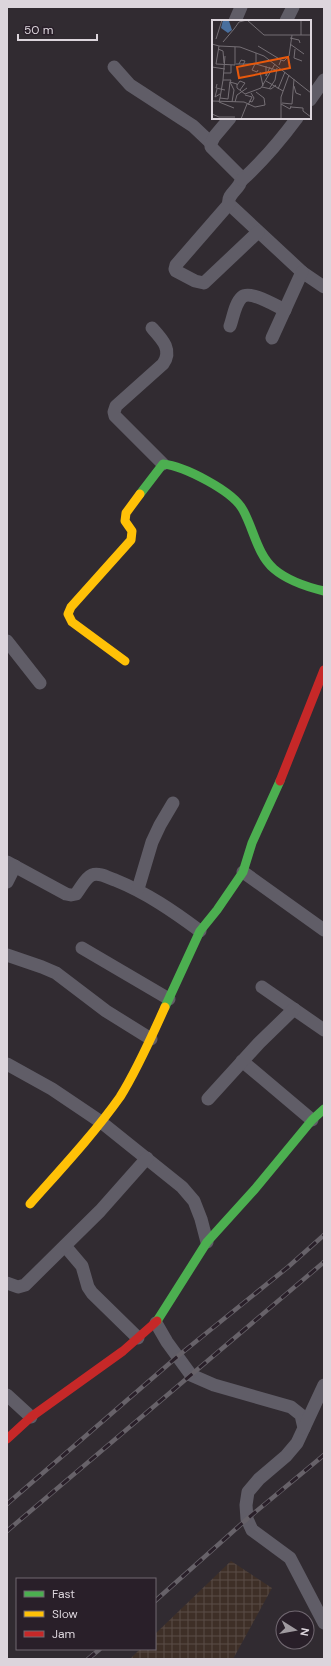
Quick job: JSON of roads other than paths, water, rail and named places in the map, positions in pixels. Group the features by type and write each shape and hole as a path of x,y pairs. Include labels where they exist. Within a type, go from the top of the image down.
{"street":[{"path":"235,20 241,7"},
{"path":"286,20 293,7"},
{"path":"114,67 130,85 193,126 211,143 212,147 242,180"},
{"path":"311,99 324,80"},
{"path":"211,143 214,137 229,119"},
{"path":"258,232 204,283 195,281 176,271 175,269 176,265 229,204 229,197 242,180 270,154 296,119"},
{"path":"229,204 302,272 324,288"},
{"path":"272,338 302,272"},
{"path":"230,326 239,301 247,294 253,295 285,310"},
{"path":"152,328 165,344 168,352 167,359 164,364 116,406 114,412 115,416 163,464"},
{"path":"125,661 72,622 68,618 68,613 71,607 131,540 132,531 125,521 126,513 163,464 169,463 176,465 200,476 229,495 240,506 247,519 259,550 274,569 292,580 310,588 324,591"},
{"path":"7,641 40,683"},
{"path":"30,1204 101,1122 120,1096 151,1038 200,931 218,910 243,872 252,844 282,777 324,670"},
{"path":"138,889 152,842 173,803"},
{"path":"7,882 11,864 66,894 71,895 76,894 86,879 91,875 98,874 106,876 138,889 170,909 200,931"},
{"path":"243,872 324,930"},
{"path":"82,948 169,999"},
{"path":"7,955 42,967 56,974 106,1011 151,1038"},
{"path":"262,987 324,1030"},
{"path":"208,1099 242,1061 294,1009"},
{"path":"242,1061 312,1120"},
{"path":"7,1064 52,1089 101,1122 182,1187 194,1201 201,1219 207,1242"},
{"path":"7,1439 31,1417 122,1351 156,1323 207,1242 255,1189 312,1120 324,1109"},
{"path":"7,1283 18,1287 25,1285 122,1187 147,1158"},
{"path":"65,1246 82,1266 86,1274 88,1287 92,1293 138,1338"},
{"path":"156,1323 167,1342 191,1374 214,1385 290,1407 301,1415 304,1428"},
{"path":"324,1385 297,1443 286,1456 259,1479 248,1492 246,1505 248,1519 252,1530 290,1558 324,1623"},
{"path":"7,1395 31,1417"}],"railway":[{"path":"7,1504 178,1356 288,1267 324,1235"},
{"path":"7,1531 324,1262"},
{"path":"156,1600 247,1519 324,1455"},
{"path":"88,1659 99,1650"}]}
